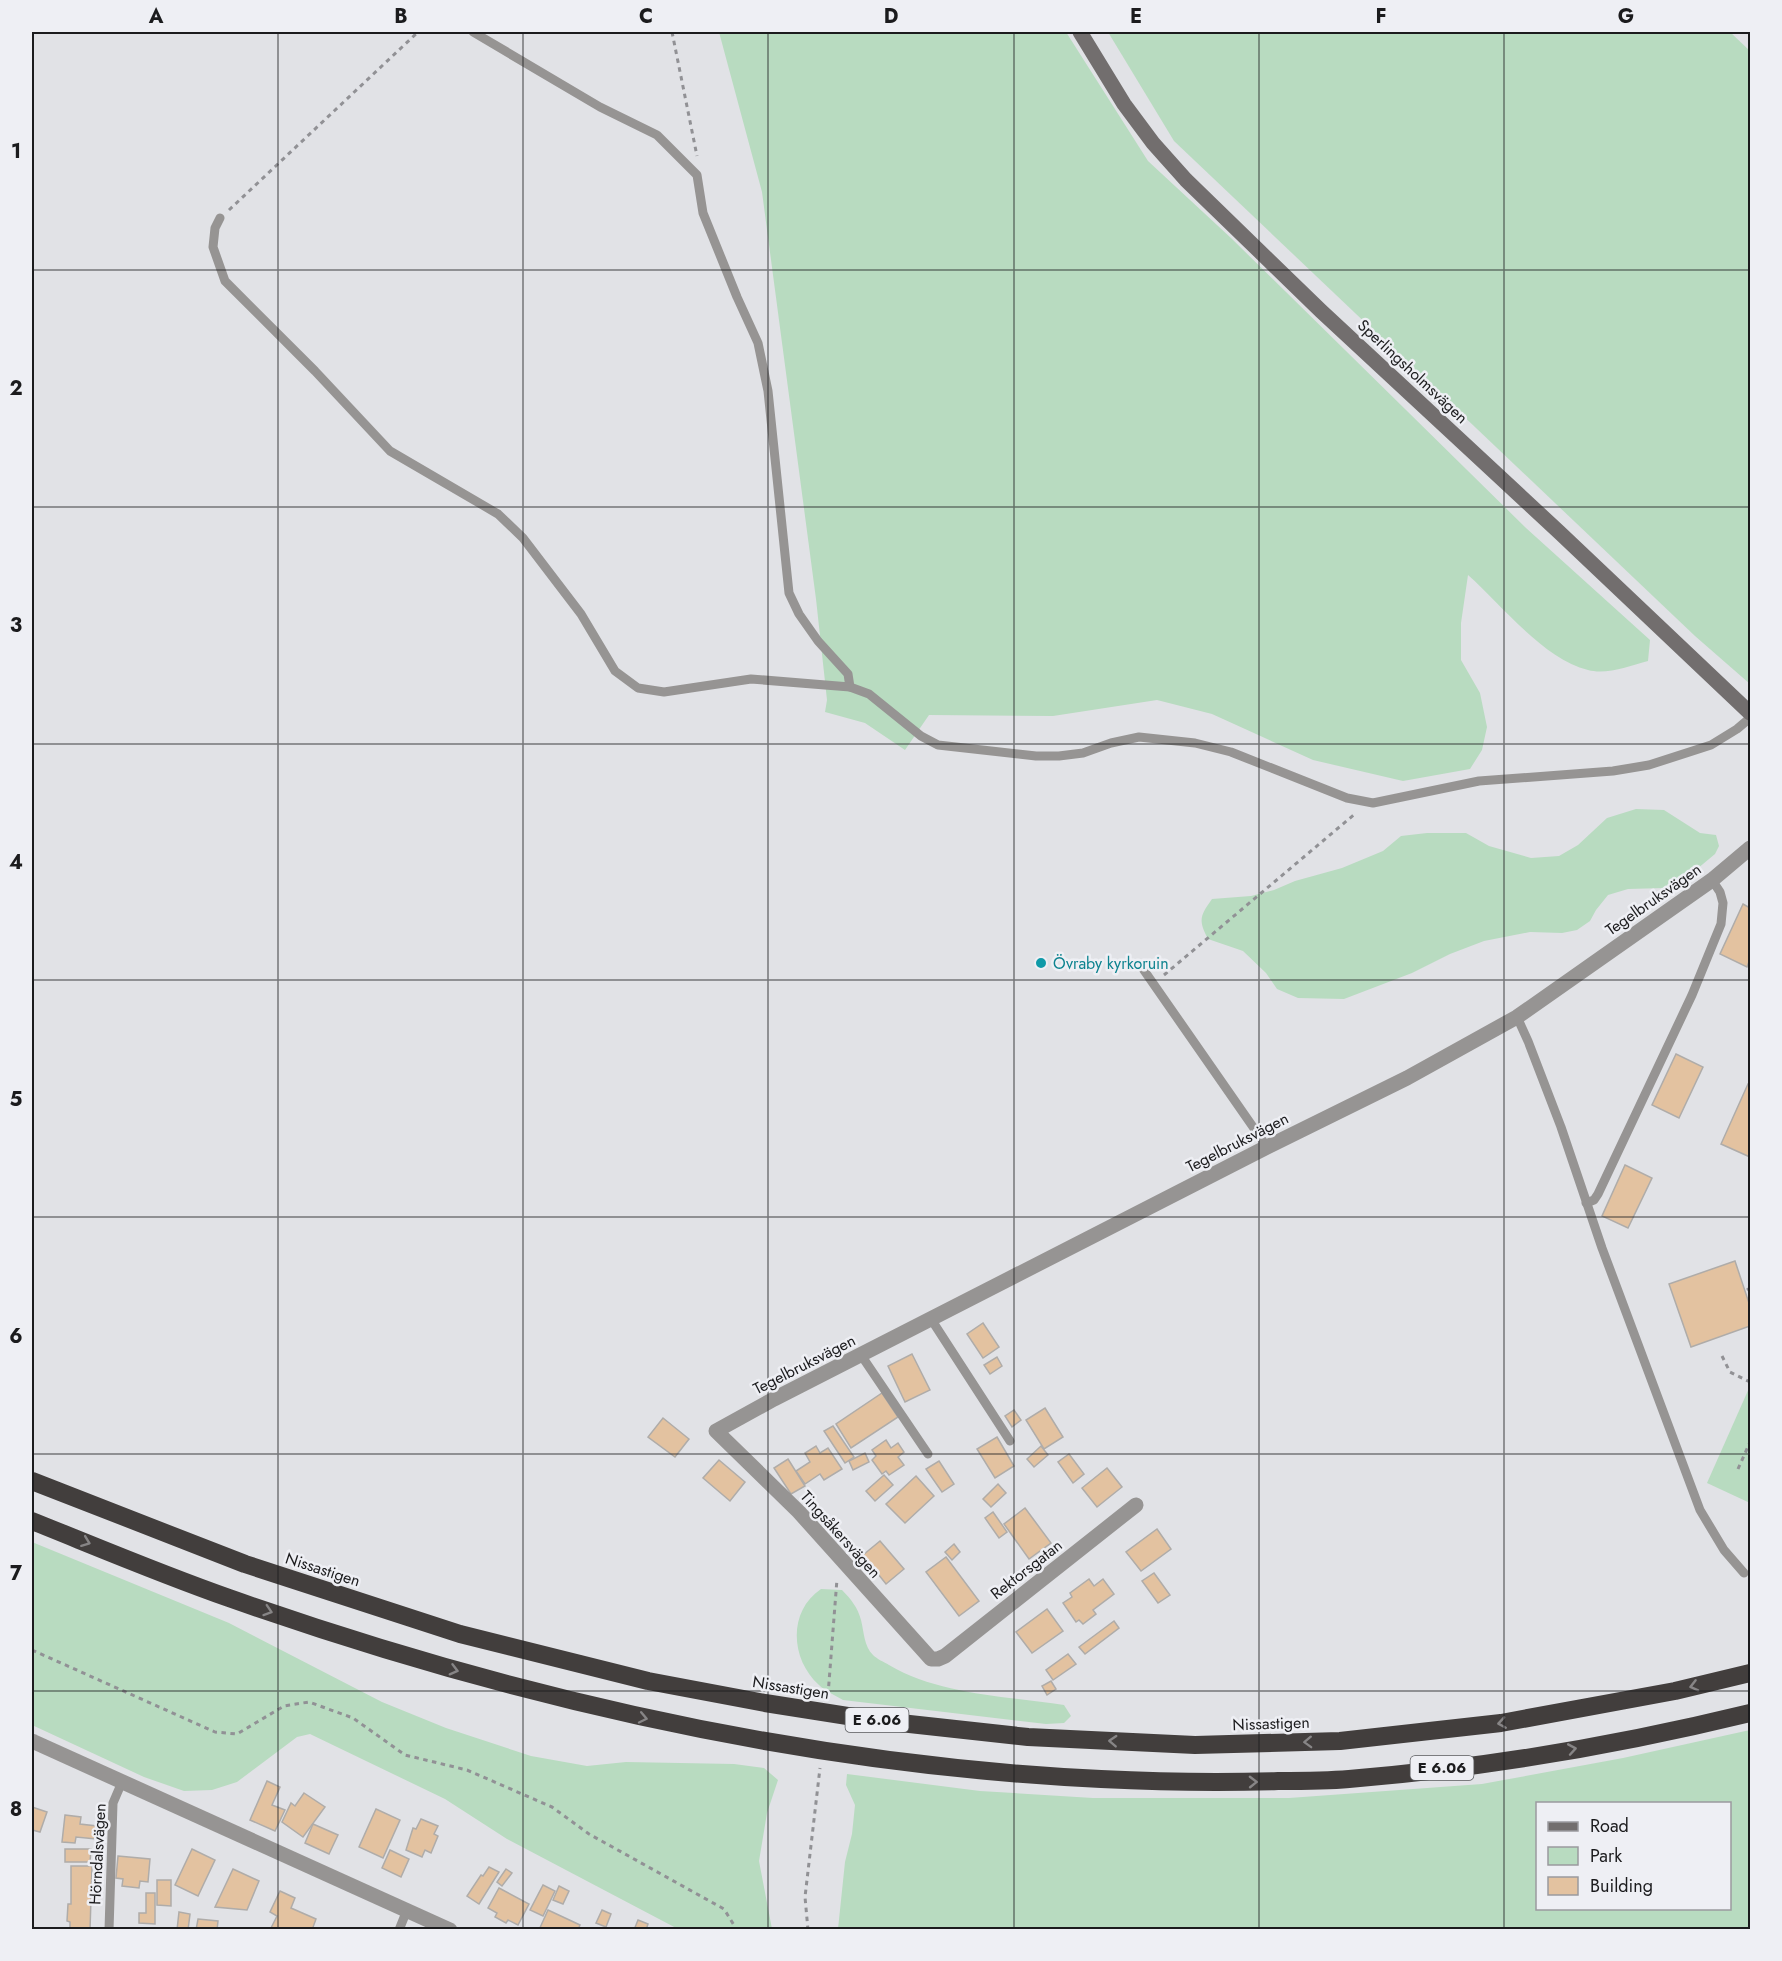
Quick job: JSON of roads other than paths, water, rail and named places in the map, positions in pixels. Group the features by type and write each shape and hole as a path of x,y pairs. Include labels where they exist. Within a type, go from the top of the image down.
{"highway":[{"name":"Nissastigen","path":"32,1481 245,1564 460,1634 648,1681 873,1720 1028,1737 1195,1745 1340,1741 1501,1723 1675,1691 1750,1672"},
{"name":"E 6.06","path":"32,1521 228,1598 450,1669 642,1718 766,1742 887,1760 1028,1775 1183,1783 1346,1780 1507,1760 1687,1728 1750,1713"}],"street":[{"name":"Sperlingsholmsvägen","path":"1080,32 1124,104 1153,143 1186,180 1329,319 1559,531 1750,713"},
{"name":"Tegelbruksvägen","path":"716,1431 931,1318 1407,1078 1517,1017 1712,880 1750,848"},
{"name":"Tingsåkersvägen","path":"716,1431 799,1512 931,1659 938,1659"},
{"name":"Rektorsgatan","path":"938,1659 945,1656 1136,1505"},
{"path":"32,1741 450,1929"}],"lane":[{"path":"473,32 600,107 657,135 697,176 703,213 736,297 758,343 768,391 789,593 799,614 818,641 848,674 850,687"},
{"path":"220,218 215,228 213,247 225,281 315,371 390,451 498,513 524,538 581,614 615,671 638,688 664,692 751,679 850,687 869,694 921,736 938,745 1036,756 1059,756 1083,753 1111,743 1139,737 1195,743 1232,752 1347,798 1369,802 1479,782 1613,771 1649,765 1711,745 1750,718"},
{"path":"1586,1203 1594,1200 1598,1194 1692,994 1721,924 1723,903 1720,892 1712,880"},
{"path":"1141,966 1267,1147"},
{"path":"1517,1017 1561,1126 1586,1203 1655,1394 1700,1510 1724,1550 1744,1573"},
{"path":"931,1318 1010,1441"},
{"path":"861,1355 928,1454"},
{"name":"Hörndalsvägen","path":"109,1929 113,1803 122,1782"},
{"path":"399,1929 406,1910"}],"place":[{"name":"Övraby kyrkoruin","path":"1041,963"}]}
